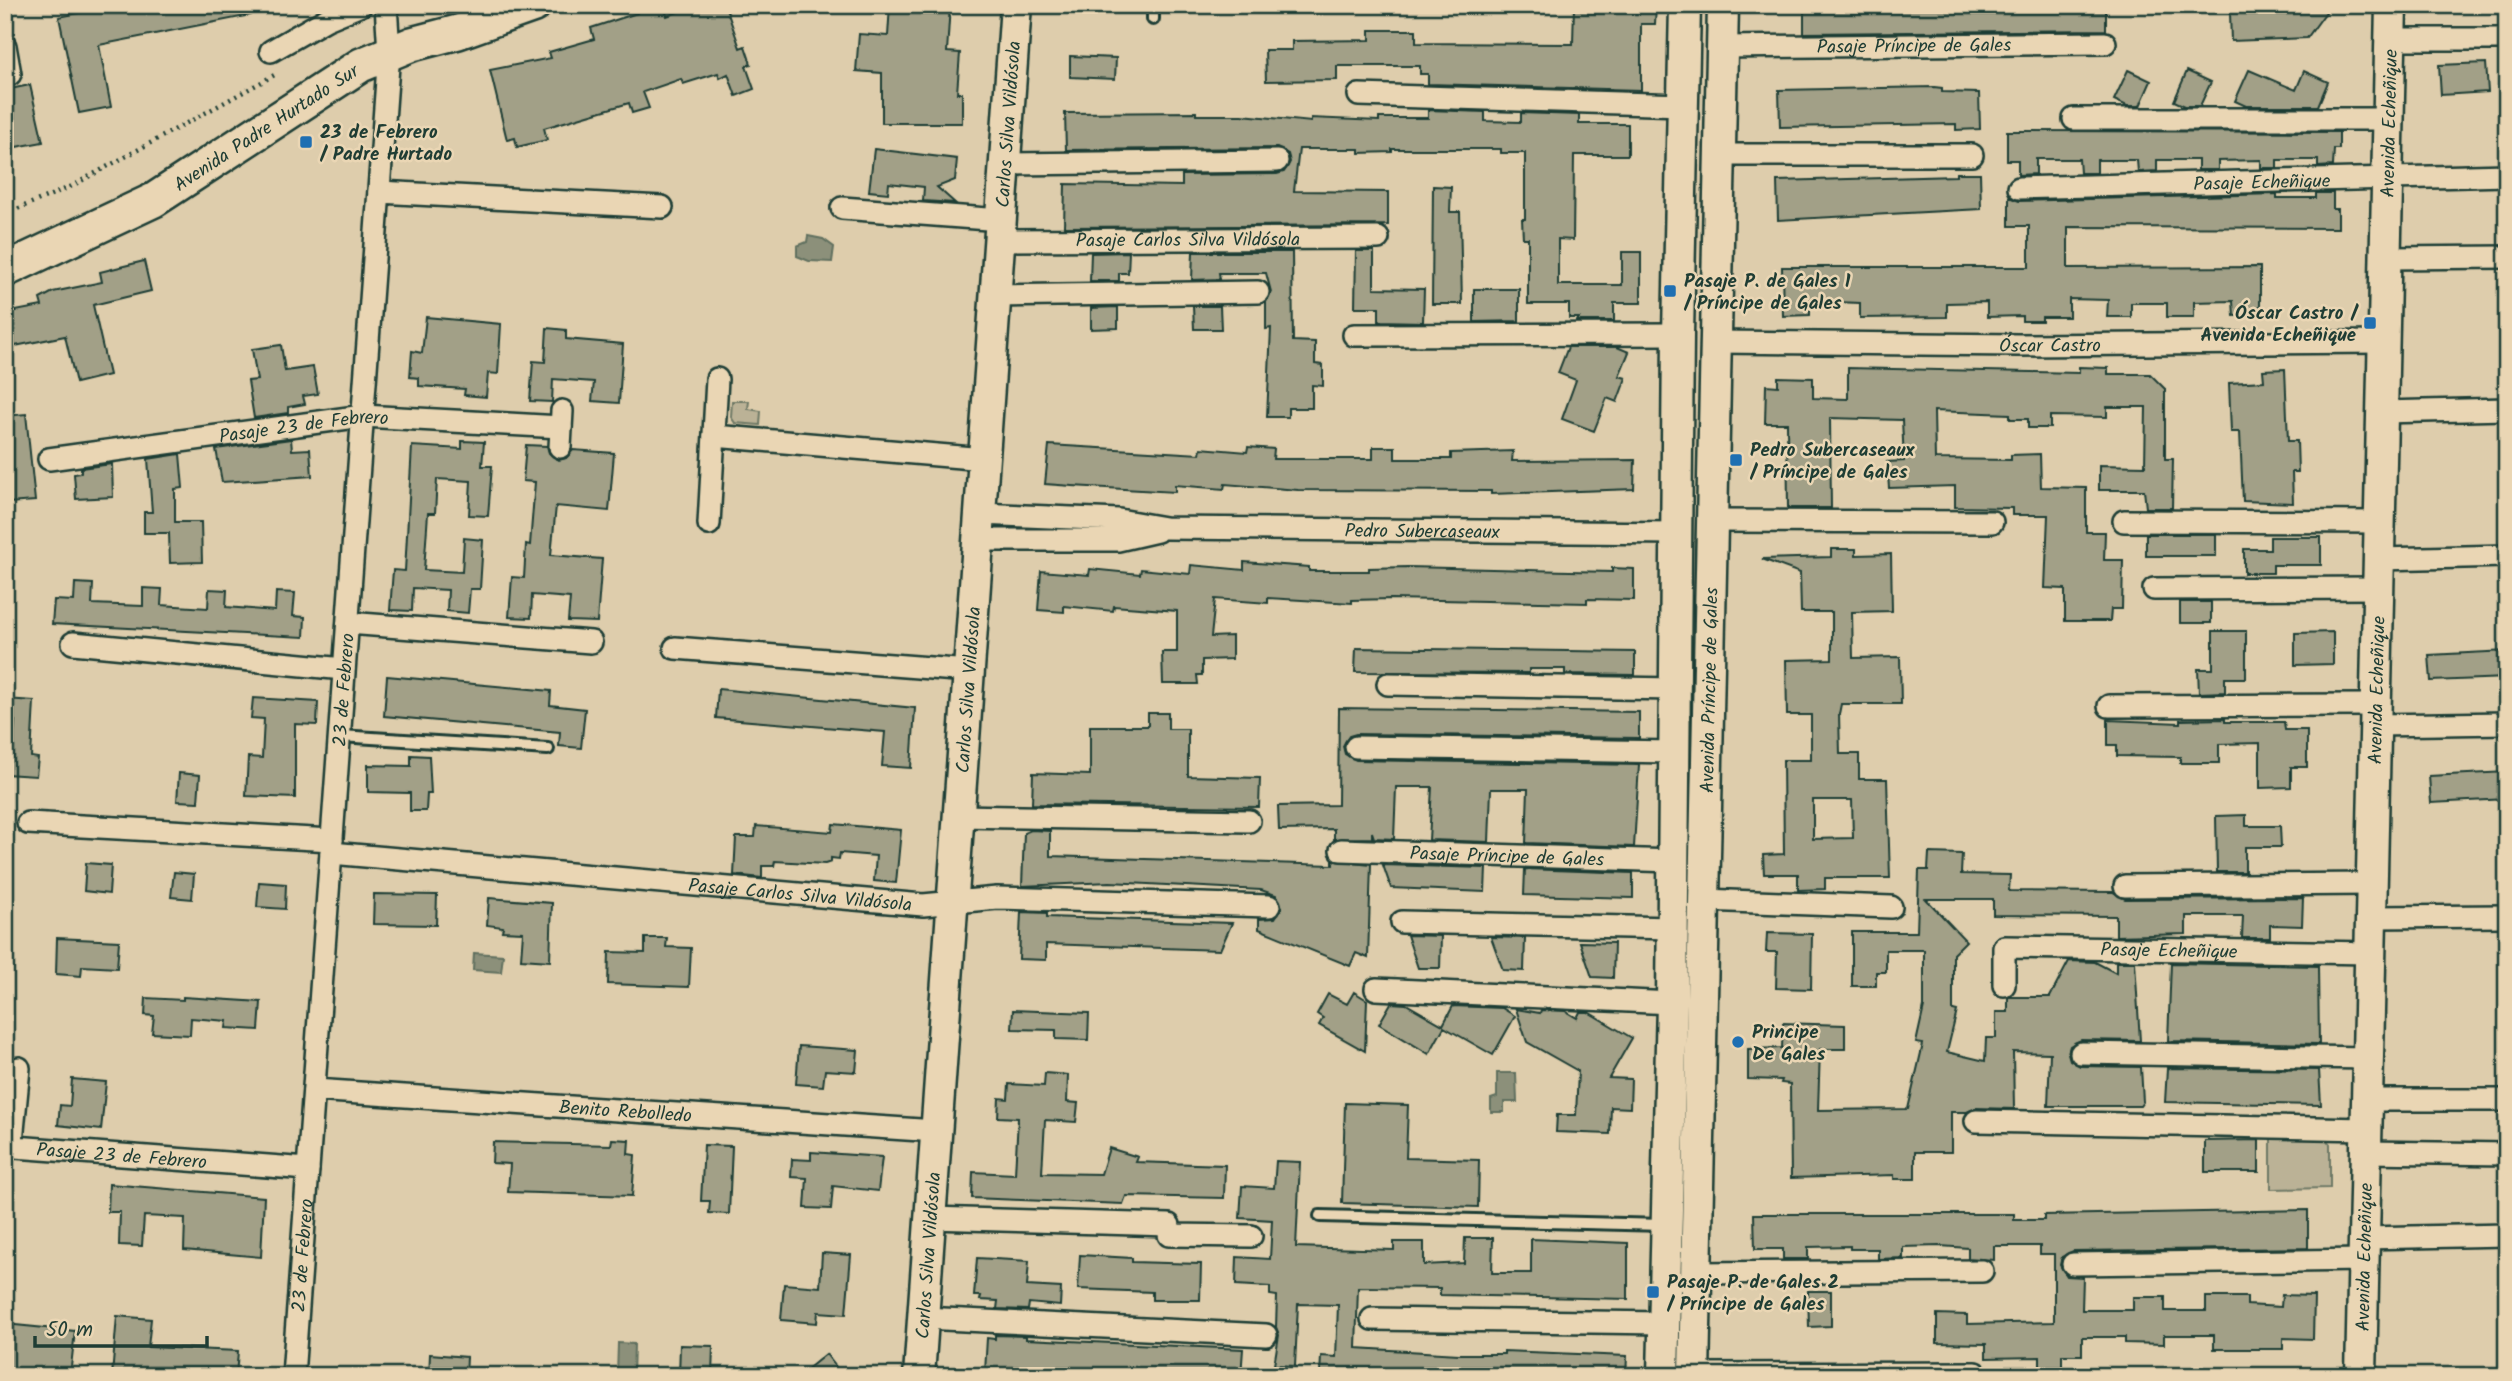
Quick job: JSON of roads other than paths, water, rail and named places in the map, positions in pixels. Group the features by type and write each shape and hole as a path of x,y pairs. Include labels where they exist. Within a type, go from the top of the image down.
{"main road":[{"name":"Avenida Padre Hurtado Sur","path":"5,270 154,200 334,82 389,52 458,32 534,5"},
{"name":"Carlos Silva Vildósola","path":"919,1376 1016,5"},
{"name":"Avenida Príncipe de Gales","path":"1663,1376 1672,1003 1678,334 1685,5"},
{"name":"Avenida Príncipe de Gales","path":"1694,1375 1723,5"},
{"name":"Avenida Echeñique","path":"2361,1376 2391,5"}],"street":[{"path":"271,51 327,19 361,5"},
{"name":"23 de Febrero","path":"293,1376 389,52 386,5"},
{"path":"2391,39 2507,39"},
{"name":"Pasaje Príncipe de Gales","path":"1722,47 2105,43"},
{"path":"5,46 10,74"},
{"path":"1359,96 1683,105"},
{"path":"2074,119 2389,119"},
{"path":"1720,155 1972,155"},
{"path":"1005,164 1277,161"},
{"name":"Pasaje Echeñique","path":"2019,188 2507,175"},
{"path":"379,192 662,207"},
{"name":"Pasaje Carlos Silva Vildósola","path":"842,208 1000,230 1378,238"},
{"path":"2386,258 2507,257"},
{"path":"995,296 1258,292"},
{"path":"1354,335 1678,334"},
{"name":"Óscar Castro","path":"1716,342 2005,345 2384,342"},
{"path":"709,524 717,379"},
{"path":"2382,412 2507,409"},
{"name":"Pasaje 23 de Febrero","path":"49,459 363,416 561,428"},
{"path":"714,436 984,459"},
{"path":"2124,521 2380,522"},
{"path":"1712,522 1992,522"},
{"name":"Pedro Subercaseaux","path":"979,527 1118,541 1165,528 1677,533"},
{"path":"2154,589 2379,574 2507,556"},
{"path":"348,623 591,642"},
{"path":"73,643 344,669"},
{"path":"675,648 969,671"},
{"path":"1388,684 1675,689"},
{"path":"2109,706 2376,715 2507,723"},
{"path":"1356,747 1674,752"},
{"path":"958,816 1250,821"},
{"path":"27,823 332,847"},
{"name":"Pasaje Carlos Silva Vildósola","path":"332,847 923,905 997,898 1269,906"},
{"name":"Pasaje Príncipe de Gales","path":"1341,850 1673,861"},
{"path":"2125,886 2372,884"},
{"path":"1704,901 1891,907"},
{"path":"2371,917 2507,916"},
{"path":"1402,922 1673,928"},
{"name":"Pasaje Echeñique","path":"2004,985 2004,947 2371,953"},
{"path":"1376,989 1672,1003"},
{"path":"2081,1053 2368,1058"},
{"name":"Pasaje 23 de Febrero","path":"19,1068 12,1142 15,1147 308,1169"},
{"name":"Benito Rebolledo","path":"314,1090 936,1131"},
{"path":"2367,1127 2507,1100"},
{"path":"1976,1121 2367,1127 2507,1154"},
{"path":"930,1218 1168,1225 1169,1235 1251,1236"},
{"path":"2073,1264 2364,1249 2507,1235"},
{"path":"1696,1273 1982,1271"},
{"path":"923,1318 1266,1335"},
{"path":"1372,1319 1664,1323"},
{"path":"1694,1375 1976,1373"}],"lane":[{"path":"1153,5 1153,19"},
{"path":"340,736 548,749"},
{"path":"1320,1216 1666,1225"}],"place":[{"name":"23 de Febrero / Padre Hurtado","path":"306,142"},
{"name":"Pasaje P. de Gales 1 / Príncipe de Gales","path":"1670,291"},
{"name":"Óscar Castro / Avenida Echeñique","path":"2370,323"},
{"name":"Pedro Subercaseaux / Príncipe de Gales","path":"1736,460"},
{"name":"Principe De Gales","path":"1738,1042"},
{"name":"Pasaje P. de Gales 2 / Príncipe de Gales","path":"1653,1292"}]}
